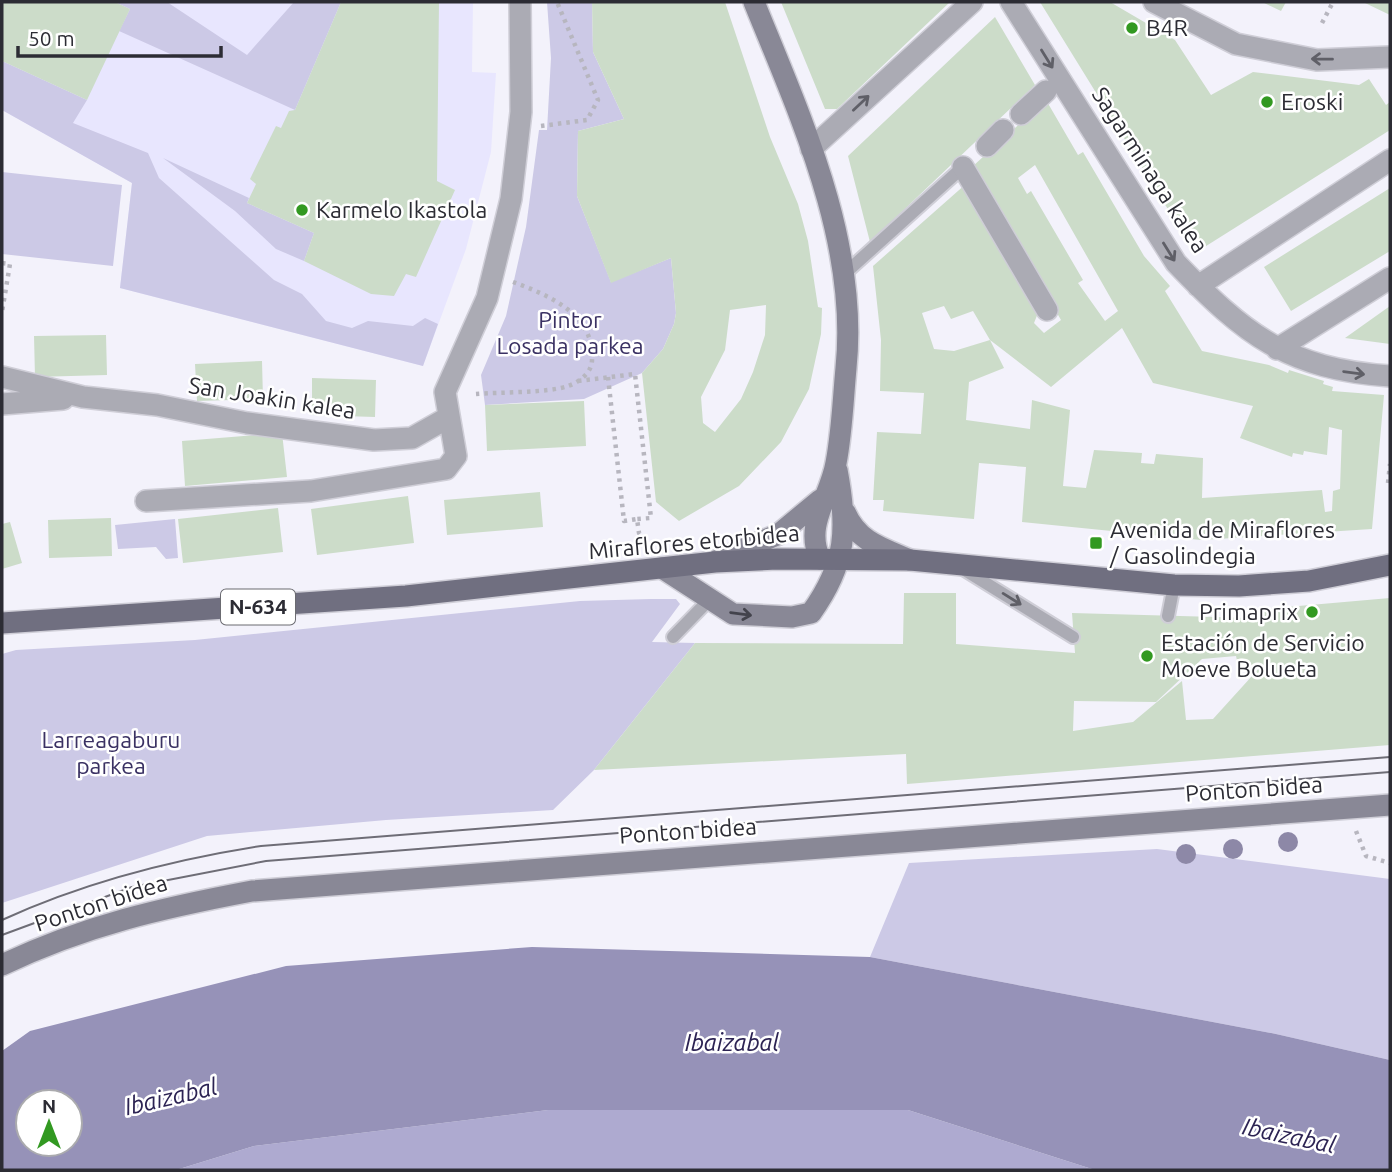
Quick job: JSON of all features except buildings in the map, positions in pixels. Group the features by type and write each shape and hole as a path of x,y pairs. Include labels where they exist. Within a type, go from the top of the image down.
{"main road":[{"name":"Miraflores etorbidea","path":"2,623 239,609 514,585 715,562 910,560 1174,585 1282,584 1390,565"}],"street":[{"path":"146,501 311,491 446,469 456,456 445,392 487,298 511,198 522,69 520,2"},
{"path":"754,2 811,149 828,202 842,276 849,342 836,464 815,523 815,547 830,559"},
{"path":"811,149 972,2"},
{"name":"Sagarminaga kalea","path":"1011,2 1176,263 1198,286 1246,331 1277,349 1304,361 1340,371 1390,376"},
{"path":"1154,2 1236,44 1317,60 1390,57"},
{"path":"1021,114 1046,91"},
{"path":"986,146 1003,130"},
{"path":"1198,286 1390,160"},
{"path":"963,167 1047,310"},
{"path":"1277,349 1390,278"},
{"name":"San Joakin kalea","path":"2,377 83,397 158,405 247,423 374,440 412,438 449,417"},
{"name":"San Joakin kalea","path":"2,404 83,397"},
{"path":"836,464 845,512 853,529 866,541 910,560"},
{"path":"715,562 793,525 827,494"},
{"path":"662,568 733,614 792,617 811,612 845,512"},
{"name":"Ponton bidea","path":"2,965 73,935 145,911 252,891 1390,805"}],"lane":[{"path":"842,276 963,167"},
{"path":"954,563 1073,637"},
{"path":"1168,616 1174,585"},
{"path":"673,637 709,600"}],"path":[{"path":"519,127 574,124 587,120 595,110 598,100 557,2"},
{"path":"1322,23 1333,2"},
{"path":"2,263 10,264 2,312"},
{"path":"476,394 567,387 587,374 592,364 593,354 581,321 544,293 509,280"},
{"path":"577,381 608,377 635,374 651,518 624,521 608,377"},
{"path":"1388,483 1390,464"},
{"path":"637,519 639,533 652,545"},
{"path":"1360,844 1366,856 1390,863"}],"shaded area":[{"name":"Karmelo Ikastola","path":"2,2 473,2 472,72 496,73 491,152 466,249 423,366 120,288 132,183 2,110"},
{"path":"548,1110 908,1110 1095,1170 176,1170 254,1146"}],"green space":[{"path":"115,2 167,2 247,55 294,2 341,2 295,110 119,31 130,9"},
{"name":"Pintor Losada parkea","path":"547,2 592,2 593,52 624,119 578,131 577,196 611,282 671,258 676,313 663,349 642,373 584,399 485,405 481,375 506,316 526,227 539,130 547,130 551,58"},
{"path":"2,61 87,100 73,123 148,153 159,178 274,280 302,294 326,321 352,328 368,321 413,326 425,318 438,324 423,366 120,288 132,183 2,110"},
{"path":"163,158 249,198 247,203 314,233 304,261 276,249 235,211"},
{"path":"2,172 122,185 113,266 2,254"},
{"path":"175,519 178,558 166,559 156,547 118,549 115,525"},
{"name":"Larreagaburu parkea","path":"676,599 680,604 652,642 695,643 594,770 553,810 386,820 207,836 2,903 2,654 16,650 195,640 580,601"},
{"path":"1157,849 1390,879 1390,1060 1276,1034 870,957 909,863"}],"water":[{"name":"Ibaizabal","path":"532,947 870,957 1276,1034 1390,1060 1390,1170 1095,1170 908,1110 548,1110 254,1146 176,1170 2,1170 2,1051 30,1031 286,966"}],"tram line":[{"path":"2,920 65,894 129,874 194,858 261,846 1390,757"},
{"path":"2,935 132,887 266,861 1390,772"}],"place":[{"name":"B4R","path":"1132,28"},
{"name":"Eroski","path":"1267,102"},
{"name":"Karmelo Ikastola","path":"302,210"},
{"name":"Avenida de Miraflores / Gasolindegia","path":"1096,543"},
{"name":"Primaprix","path":"1312,612"},
{"name":"Estación de Servicio Moeve Bolueta","path":"1147,656"}]}
